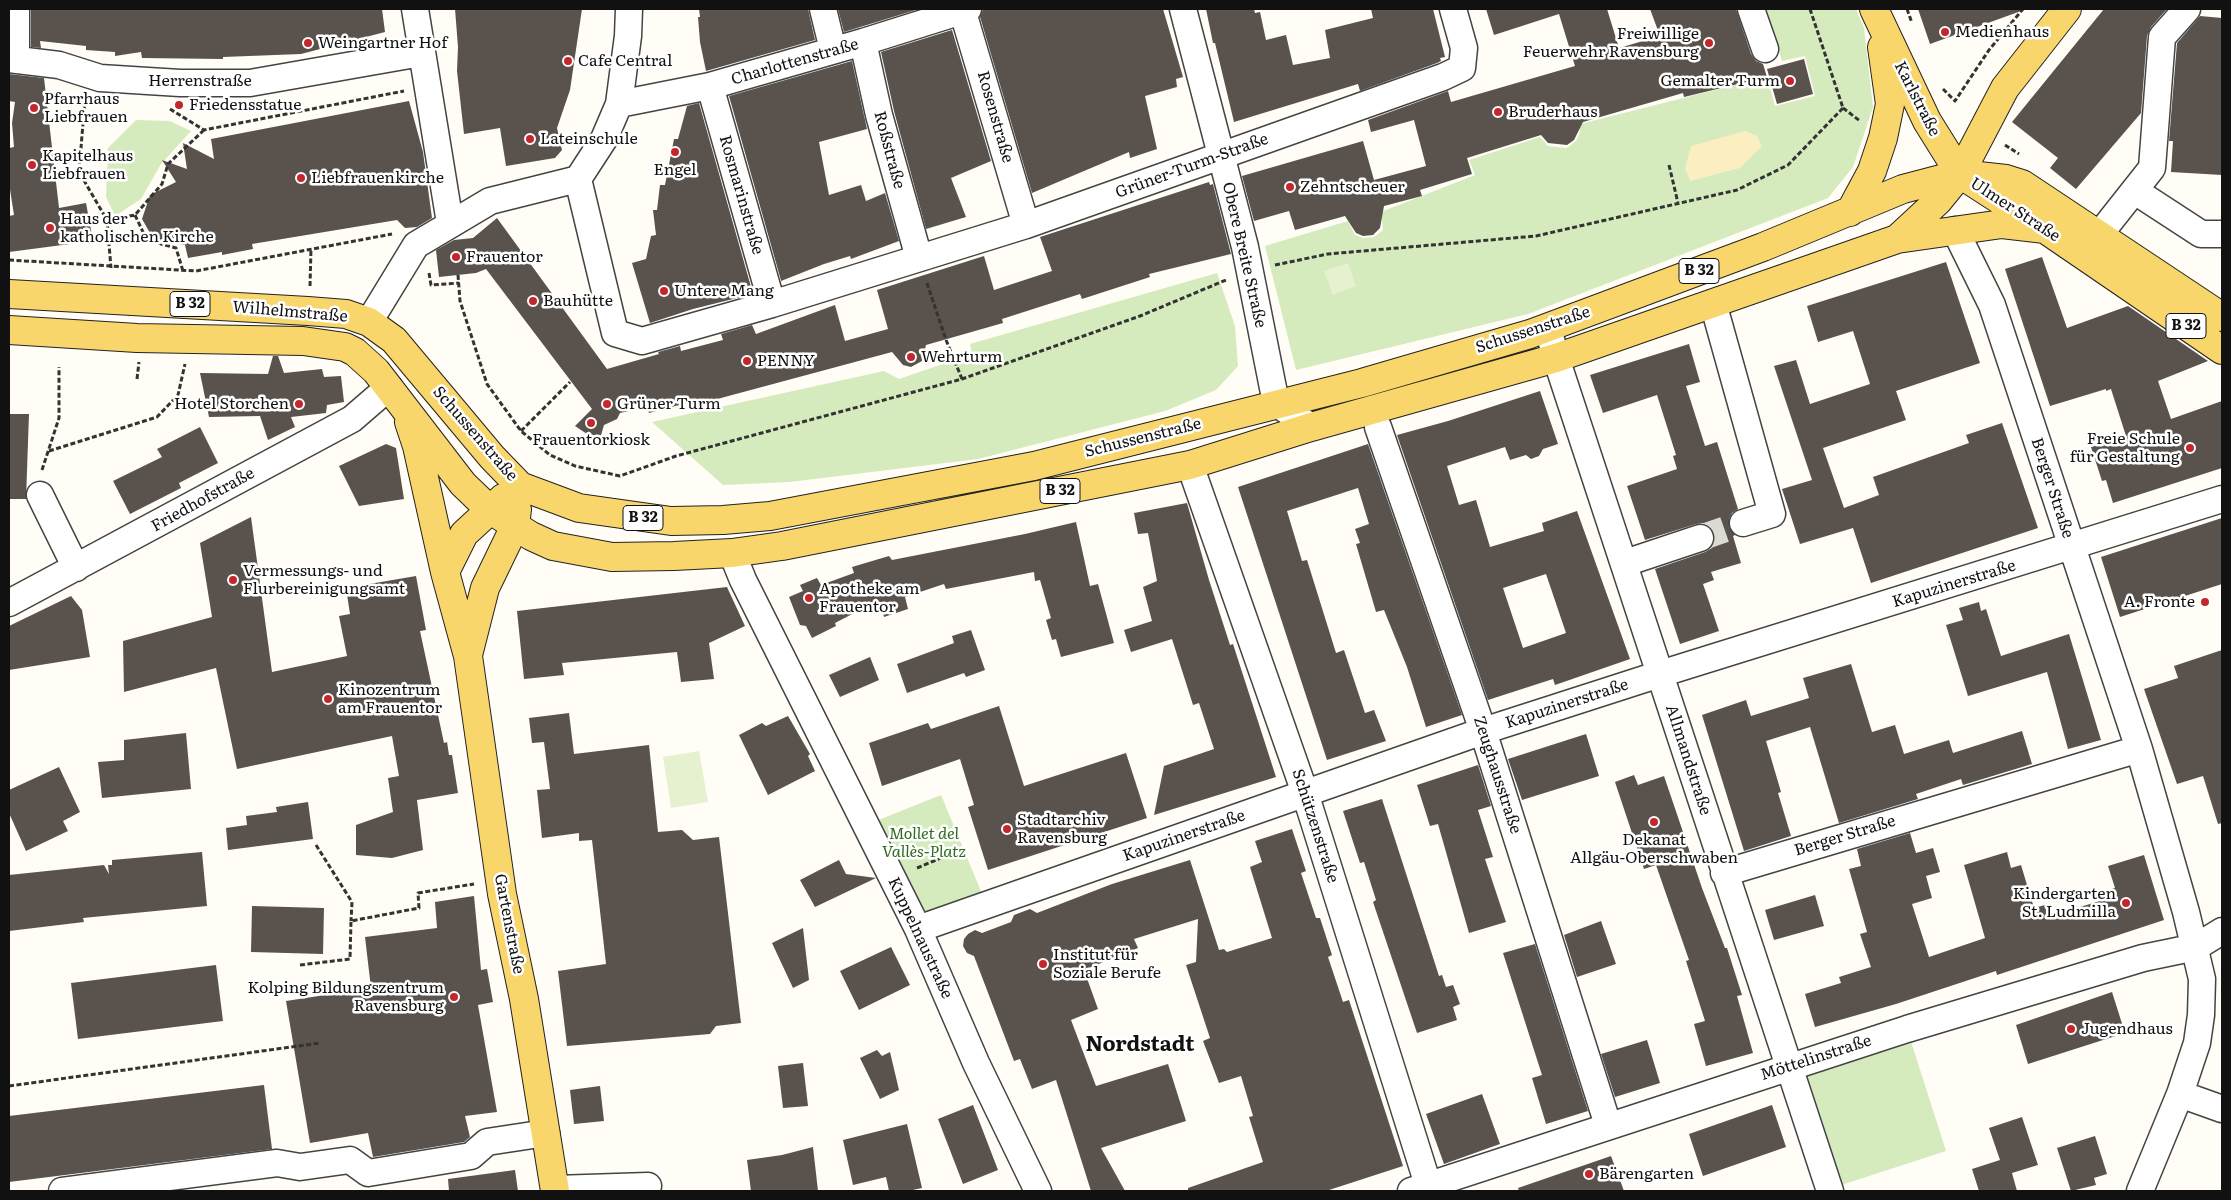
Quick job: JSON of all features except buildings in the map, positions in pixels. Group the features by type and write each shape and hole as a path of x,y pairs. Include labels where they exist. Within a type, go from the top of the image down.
{"main road":[{"name":"Schussenstraße","path":"1897,240 1938,202 1960,174 2006,88 2067,9"},
{"name":"Karlstraße","path":"1876,15 1927,121 1960,174"},
{"name":"Karlstraße","path":"1850,212 1872,171 1883,138 1890,104 1876,15"},
{"name":"Schussenstraße","path":"369,322 394,340 492,457 520,486 579,508 671,521 723,520 770,516 1034,466 1276,403 1362,383 1548,328 1763,247 1924,182 1960,174"},
{"name":"Ulmer Straße","path":"1960,174 2045,228 2222,350"},
{"name":"Ulmer Straße","path":"1960,174 2022,184 2222,317"},
{"name":"Schussenstraße","path":"355,352 396,395 463,484 489,509 515,526 553,546 612,557 732,553 1193,474 1310,427 1556,358 1897,240 2002,224 2045,228"},
{"name":"Wilhelmstraße","path":"9,294 308,311 346,314 369,322 355,352 345,347 303,341 137,338 9,330"},
{"name":"Gartenstraße","path":"396,395 417,446 445,572 468,656 500,876 524,999 555,1190"},
{"path":"445,572 464,534 489,509 520,486"},
{"name":"Gartenstraße","path":"468,656 485,588 515,526 520,486"}],"street":[{"path":"12,59 16,9"},
{"path":"415,9 450,223"},
{"path":"369,322 416,245 450,223 490,201 578,179 604,139 619,104 628,36 629,9"},
{"path":"824,9 833,50"},
{"name":"Charlottenstraße","path":"619,104 710,86 863,42 964,9"},
{"name":"Rosenstraße","path":"964,9 1026,225"},
{"name":"Obere Breite Straße","path":"1183,9 1250,270 1276,403"},
{"name":"Grüner-Turm-Straße","path":"578,179 615,333 642,341 772,304 1026,225 1462,68 1464,48 1453,9"},
{"path":"1752,9 1764,49"},
{"path":"2099,235 2152,168 2162,37 2187,9"},
{"name":"Roßstraße","path":"863,42 879,114 919,258"},
{"name":"Herrenstraße","path":"12,59 59,66 100,78 180,83 250,83 421,53"},
{"name":"Rosmarinstraße","path":"710,86 772,304"},
{"path":"2134,191 2201,234 2222,234"},
{"name":"Berger Straße","path":"1955,230 1992,305 2139,749 2196,948 2202,979 2201,1015 2197,1044 2180,1094 2140,1191"},
{"path":"1713,303 1772,514 1743,523"},
{"name":"Allmandstraße","path":"1548,328 1556,358 1724,873 1830,1191"},
{"name":"Friedhofstraße","path":"11,598 76,568 396,395"},
{"path":"1276,403 1310,427"},
{"name":"Zeughausstraße","path":"1378,427 1483,731 1608,1125"},
{"name":"Schützenstraße","path":"1193,474 1305,793 1422,1189"},
{"path":"40,486 76,568"},
{"name":"Kapuzinerstraße","path":"918,928 1483,731 2222,499"},
{"path":"1624,563 1700,538"},
{"name":"Kuppelnaustraße","path":"732,553 743,580 918,928 976,1063 1038,1191"},
{"name":"Berger Straße","path":"1724,873 2139,749"},
{"name":"Möttelinstraße","path":"1422,1189 1608,1125 1907,1029 2143,958 2196,948 2222,931"},
{"path":"2180,1094 2222,1109"},
{"path":"62,1191 277,1163 300,1167 350,1160 368,1173 471,1156 486,1142 546,1133"},
{"path":"555,1190 648,1186"}],"path":[{"path":"1810,9 1843,108"},
{"path":"1955,101 1989,50 2023,9"},
{"path":"85,99 79,172 107,220 111,268"},
{"path":"107,220 135,215 162,184 168,164 204,130"},
{"path":"1669,165 1678,203"},
{"path":"135,215 144,234 161,244 176,248 182,271"},
{"path":"9,260 111,268 196,271 401,232 425,252 431,286 459,283"},
{"path":"309,290 311,249"},
{"path":"919,258 946,340 962,378"},
{"path":"458,275 460,301 488,384 521,430 550,455 576,466 620,476 676,456"},
{"path":"49,451 157,417 178,395 186,363"},
{"path":"40,486 60,418 60,367"},
{"path":"521,430 570,382"},
{"path":"300,965 350,959 352,902 316,845"},
{"path":"893,877 965,848"},
{"path":"351,921 419,908 418,893 487,882 500,876"},
{"path":"9,1086 320,1043"}],"green space":[{"path":"1766,9 1856,9 1864,28 1873,107 1853,167 1828,198 1528,314 1296,370 1265,246 1348,221 1355,235 1363,238 1374,237 1383,230 1381,212 1475,175 1469,160 1540,137 1548,146 1567,148 1576,141 1580,132 1580,124 1767,77 1775,106 1815,96 1805,56 1782,61"},
{"path":"136,120 170,121 191,131 161,164 141,199 115,216 106,197 108,148"},
{"path":"1348,263 1356,286 1333,295 1324,271"},
{"path":"1217,273 1235,326 1238,366 1216,390 1165,411 978,459 790,482 723,485 652,422 884,371 899,379 972,354 970,344"},
{"path":"699,751 708,802 671,808 663,757"},
{"name":"Mollet del Vallès-Platz","path":"941,795 983,896 919,919 876,821"},
{"path":"1907,1029 1946,1151 1829,1189 1790,1067"}],"sand":[{"path":"1745,131 1757,136 1762,146 1740,168 1690,181 1685,168 1691,146"}],"tunnel":[{"path":"1700,538 1743,523"}],"place":[{"name":"Medienhaus","path":"1945,32"},
{"name":"Weingartner Hof","path":"308,43"},
{"name":"Freiwillige Feuerwehr Ravensburg","path":"1709,43"},
{"name":"Cafe Central","path":"568,61"},
{"name":"Gemalter Turm","path":"1790,81"},
{"name":"Friedensstatue","path":"179,105"},
{"name":"Pfarrhaus Liebfrauen","path":"34,108"},
{"name":"Bruderhaus","path":"1498,112"},
{"name":"Lateinschule","path":"530,139"},
{"name":"Engel","path":"675,152"},
{"name":"Kapitelhaus Liebfrauen","path":"32,165"},
{"name":"Liebfrauenkirche","path":"301,178"},
{"name":"Zehntscheuer","path":"1290,187"},
{"name":"Haus der katholischen Kirche","path":"50,228"},
{"name":"Frauentor","path":"456,257"},
{"name":"Untere Mang","path":"664,291"},
{"name":"Bauhütte","path":"533,301"},
{"name":"Wehrturm","path":"911,357"},
{"name":"PENNY","path":"747,361"},
{"name":"Hotel Storchen","path":"299,404"},
{"name":"Grüner Turm","path":"607,404"},
{"name":"Frauentorkiosk","path":"591,423"},
{"name":"Freie Schule für Gestaltung","path":"2190,448"},
{"name":"Vermessungs- und Flurbereinigungsamt","path":"233,580"},
{"name":"Apotheke am Frauentor","path":"809,598"},
{"name":"A. Fronte","path":"2205,602"},
{"name":"Kinozentrum am Frauentor","path":"328,699"},
{"name":"Dekanat Allgäu-Oberschwaben","path":"1654,822"},
{"name":"Stadtarchiv Ravensburg","path":"1007,829"},
{"name":"Kindergarten St. Ludmilla","path":"2126,903"},
{"name":"Institut für Soziale Berufe","path":"1043,964"},
{"name":"Kolping Bildungszentrum Ravensburg","path":"454,997"},
{"name":"Jugendhaus","path":"2071,1029"},
{"name":"Bärengarten","path":"1589,1174"}],"district":[{"name":"Nordstadt","path":"1140,1045"}]}
